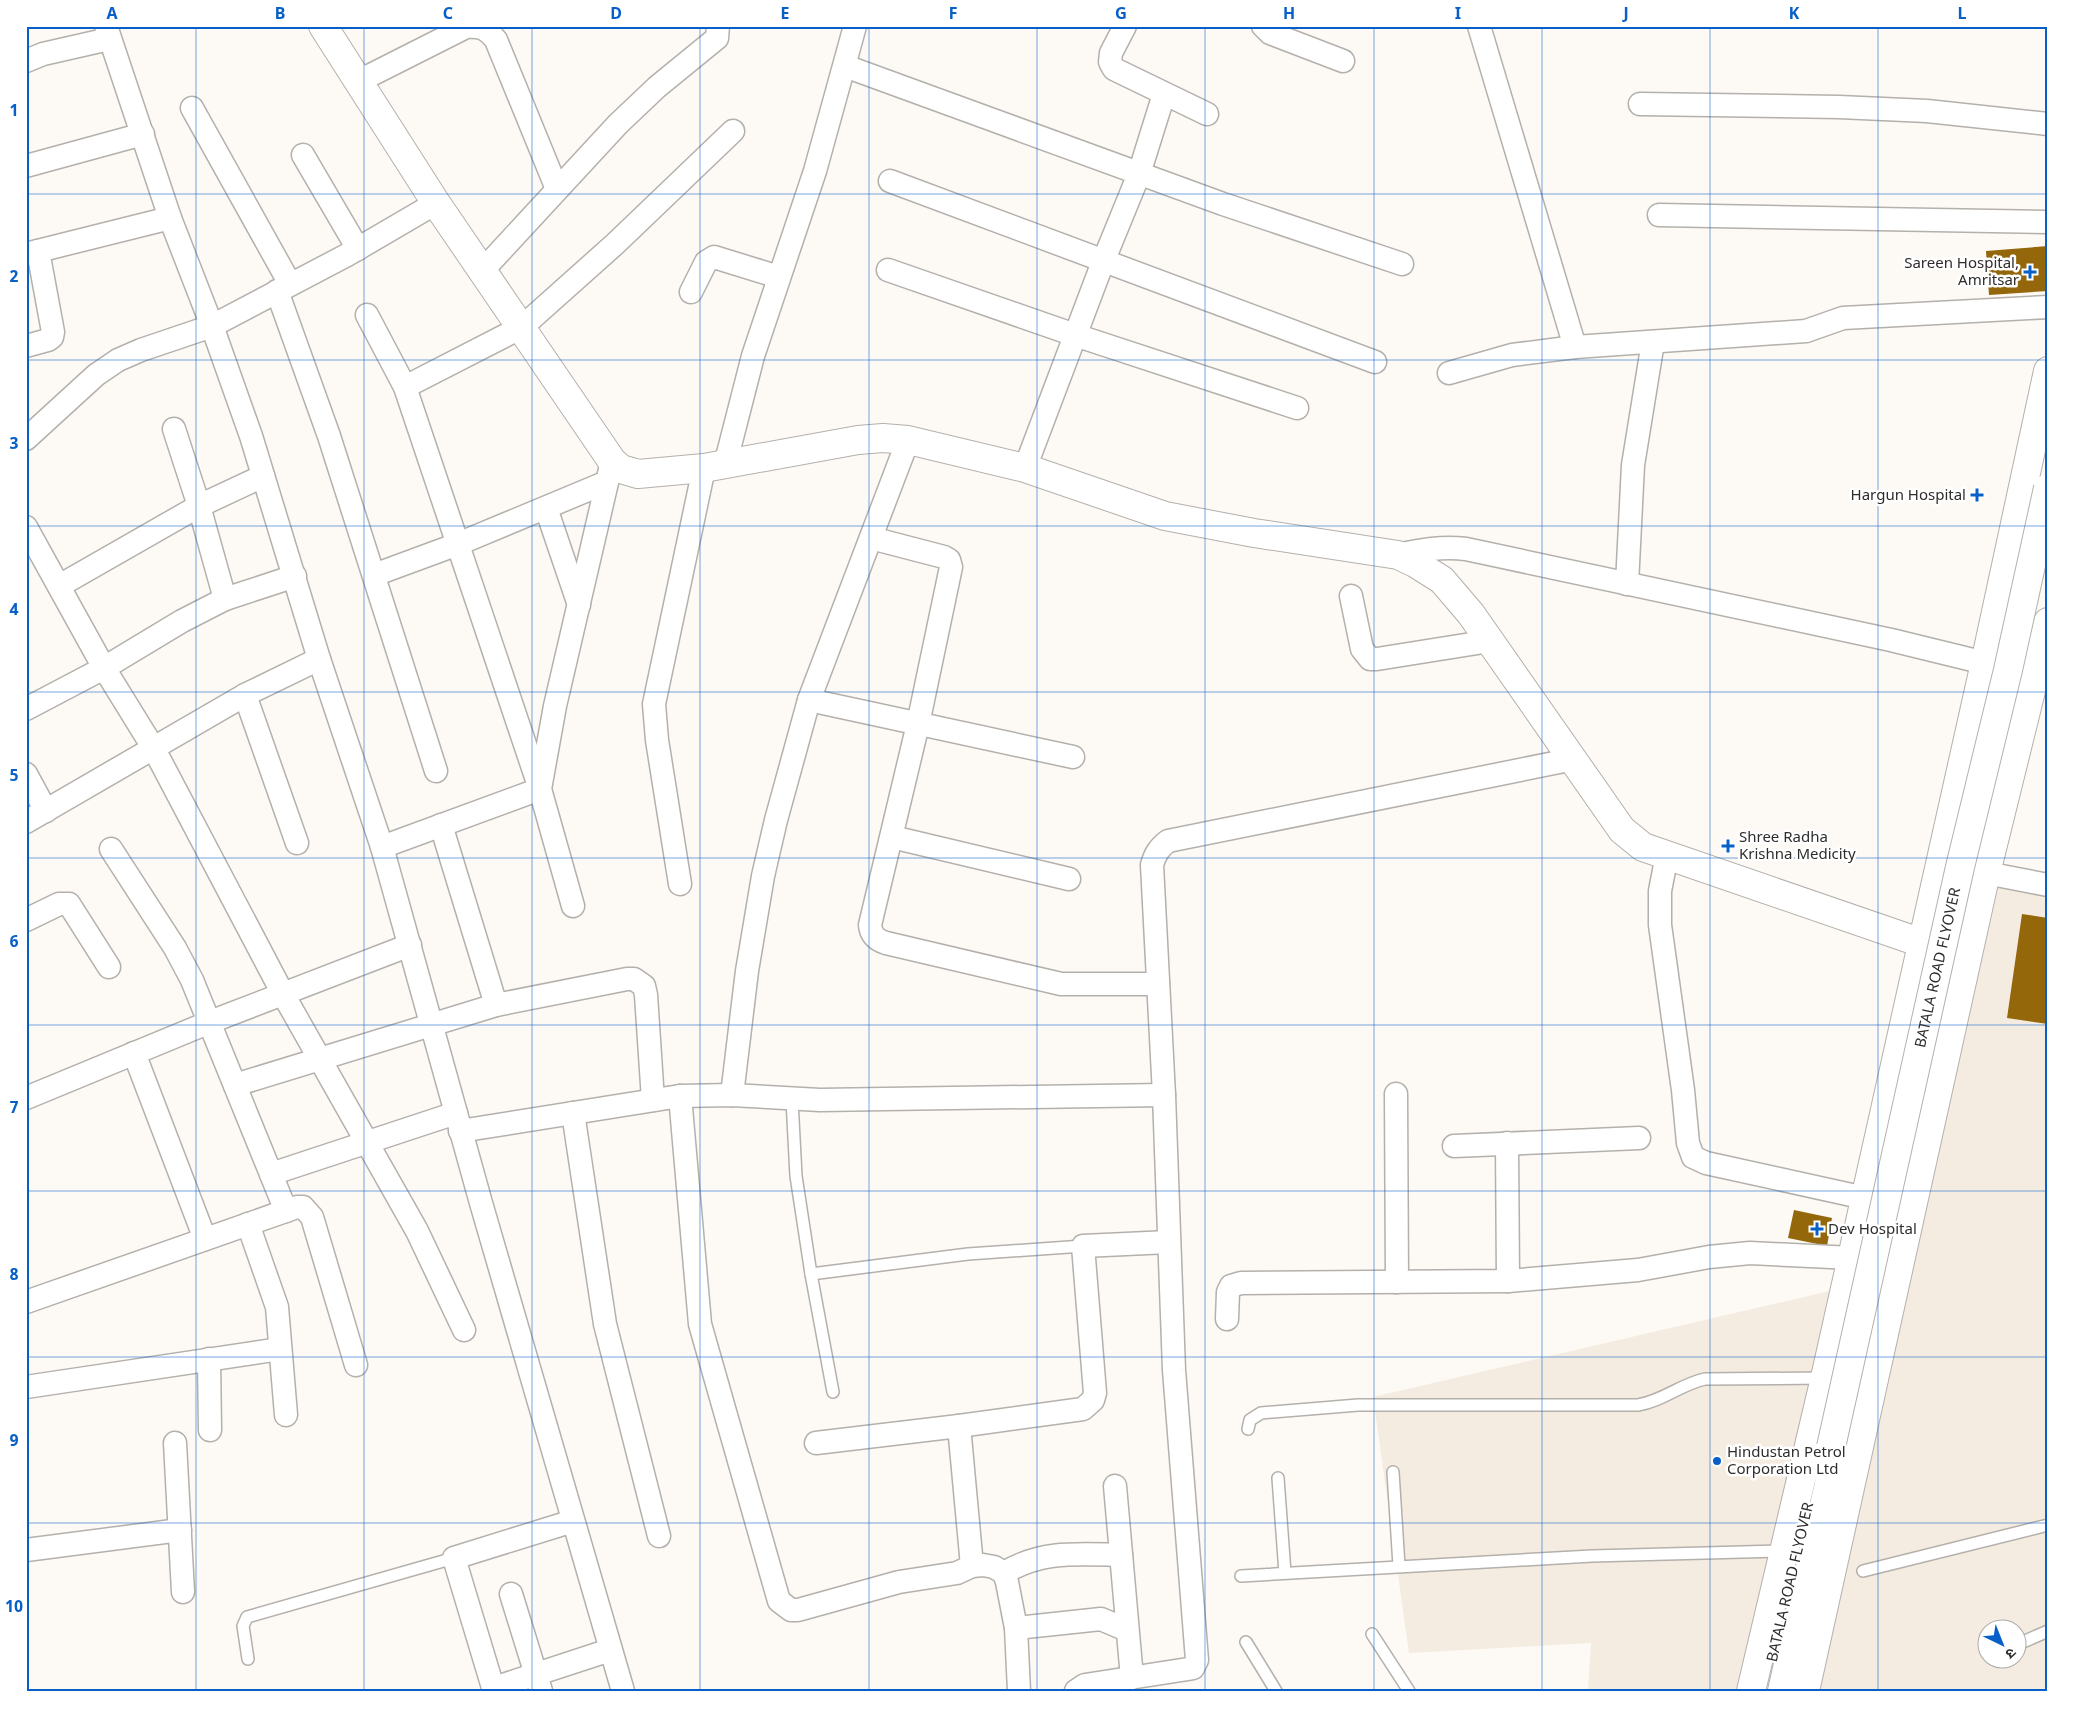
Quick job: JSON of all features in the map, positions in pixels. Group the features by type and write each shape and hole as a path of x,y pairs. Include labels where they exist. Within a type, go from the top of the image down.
{"main road":[{"path":"324,26 436,203 522,327 610,472 621,469 638,474 714,466 858,440 883,438 908,440 1025,468 1165,516 1254,533 1398,555 1442,580 1466,607 1622,830 1643,847 1922,943 1968,953"},
{"path":"1751,1691 1852,1258 2048,371"},
{"name":"BATALA ROAD FLYOVER","path":"1782,1691 1829,1484 1831,1447 1960,867 2008,670 2048,488"},
{"path":"1805,1691 1986,872 2048,622"},
{"name":"BATALA ROAD FLYOVER","path":"1764,1691 1813,1482 1831,1447"}],"street":[{"path":"359,81 466,27 479,26 489,32 496,40 557,189"},
{"path":"483,270 637,105 717,38 718,26"},
{"path":"680,884 657,740 654,704 714,466 815,171 855,26"},
{"path":"1125,26 1111,53 1110,62 1118,72 1207,114"},
{"path":"1263,26 1270,33 1343,61"},
{"path":"1479,26 1575,346"},
{"path":"26,61 108,33 170,218 212,326 264,476 319,659 382,847 458,1122 623,1691"},
{"path":"845,66 1223,204 1402,264"},
{"path":"1025,468 1075,334 1139,174 1164,94"},
{"path":"1640,104 1839,107 1927,111 2048,124"},
{"path":"192,108 283,288 436,771"},
{"path":"405,387 522,327 615,244 733,131"},
{"path":"26,166 143,134"},
{"path":"303,155 358,249"},
{"path":"890,181 1375,362"},
{"path":"26,439 96,375 118,360 141,350 212,326 358,249 436,203"},
{"path":"1659,215 2048,222"},
{"path":"26,346 48,340 52,337 53,332 32,252 170,218"},
{"path":"691,292 706,262 714,257 779,277"},
{"path":"888,270 1298,408"},
{"path":"1449,374 1512,355 1575,346 1806,331 1843,318 2048,308"},
{"path":"367,314 405,387 540,789 574,906"},
{"path":"1628,584 1633,465 1653,342"},
{"path":"174,429 199,506 225,600"},
{"path":"732,1096 747,971 776,820 809,700 908,440"},
{"path":"374,575 458,544 546,508 610,472"},
{"path":"540,789 555,706 610,472"},
{"path":"59,586 199,506 264,476"},
{"path":"546,508 579,605"},
{"path":"26,527 104,668 154,749 283,994 365,1143 417,1231 464,1330"},
{"path":"871,538 950,560 950,575 918,724 870,925 871,932 880,941 1061,984 1158,984"},
{"path":"1398,555 1421,550 1452,547 1891,640 1985,663"},
{"path":"26,709 104,668 182,622 225,600 295,576"},
{"path":"1351,596 1362,649 1370,659 1490,641"},
{"path":"26,822 245,695 319,659"},
{"path":"245,695 297,843"},
{"path":"809,700 1073,758"},
{"path":"1076,1691 1085,1685 1193,1668 1197,1660 1174,1370 1164,1095 1152,865 1160,847 1168,841 1574,759"},
{"path":"26,774 46,811"},
{"path":"382,847 540,789"},
{"path":"441,825 496,1005"},
{"path":"892,837 1069,879"},
{"path":"111,849 185,965 286,1211"},
{"path":"1667,855 1660,891 1660,925 1683,1090 1688,1143 1693,1157 1706,1163 1865,1198"},
{"path":"1986,872 2048,885"},
{"path":"26,920 59,904 69,904 109,967"},
{"path":"26,1098 210,1022 410,945"},
{"path":"235,1085 432,1023 496,1005 627,979 640,982 644,986 646,995 653,1100"},
{"path":"134,1053 205,1239"},
{"path":"1396,1094 1397,1282"},
{"path":"271,1174 365,1143 458,1122 573,1113 680,1096 732,1096 792,1100 1164,1095"},
{"path":"680,1096 700,1324 779,1601 791,1610 798,1610 899,1582 957,1573 972,1566 994,1567 1004,1573 1016,1628 1019,1691"},
{"path":"573,1113 604,1324 659,1536"},
{"path":"1454,1146 1639,1138"},
{"path":"1507,1143 1508,1281"},
{"path":"26,1302 297,1207 303,1207 312,1217 356,1365"},
{"path":"248,1224 277,1307 286,1415"},
{"path":"816,1443 1083,1409 1093,1400 1095,1393 1083,1246 1169,1242"},
{"path":"1227,1319 1228,1292 1231,1286 1236,1284 1508,1281 1638,1270 1710,1257 1750,1253 1852,1258"},
{"path":"26,1387 280,1349"},
{"path":"209,1359 210,1430"},
{"path":"959,1426 972,1566"},
{"path":"175,1443 183,1592"},
{"path":"1115,1486 1132,1678"},
{"path":"573,1521 454,1558 494,1690 539,1683 610,1650"},
{"path":"26,1550 180,1530"},
{"path":"1004,1573 1024,1562 1050,1555 1121,1555"},
{"path":"511,1594 539,1683"},
{"path":"1016,1628 1101,1618 1128,1630"}],"lane":[{"path":"792,1100 796,1176 810,1274 833,1392"},
{"path":"810,1274 994,1251 1083,1246"},
{"path":"1248,1429 1250,1420 1261,1413 1358,1405 1638,1405 1660,1399 1686,1384 1705,1379 1825,1378"},
{"path":"1393,1472 1399,1566"},
{"path":"1278,1478 1285,1573"},
{"path":"1862,1571 2048,1525"},
{"path":"1241,1576 1592,1556 1783,1551"},
{"path":"248,1659 243,1626 247,1617 454,1558"},
{"path":"2026,1640 2048,1631"},
{"path":"1372,1634 1408,1691"},
{"path":"1246,1642 1276,1691"}],"shaded area":[{"path":"2000,880 2048,889 2048,1691 1818,1691"},
{"path":"1834,1290 1742,1691 1588,1691 1591,1643 1409,1653 1373,1397"}],"building":[{"path":"2048,246 2048,291 1989,295 1986,251"},
{"path":"2022,914 2048,918 2048,1024 2007,1018"},
{"path":"1794,1210 1832,1218 1827,1246 1788,1238"}],"place":[{"name":"Sareen Hospital, Amritsar","path":"2030,272"},
{"name":"Hargun Hospital","path":"1977,495"},
{"name":"Shree Radha Krishna Medicity","path":"1728,846"},
{"name":"Dev Hospital","path":"1817,1229"},
{"name":"Hindustan Petrol Corporation Ltd","path":"1717,1461"}]}
